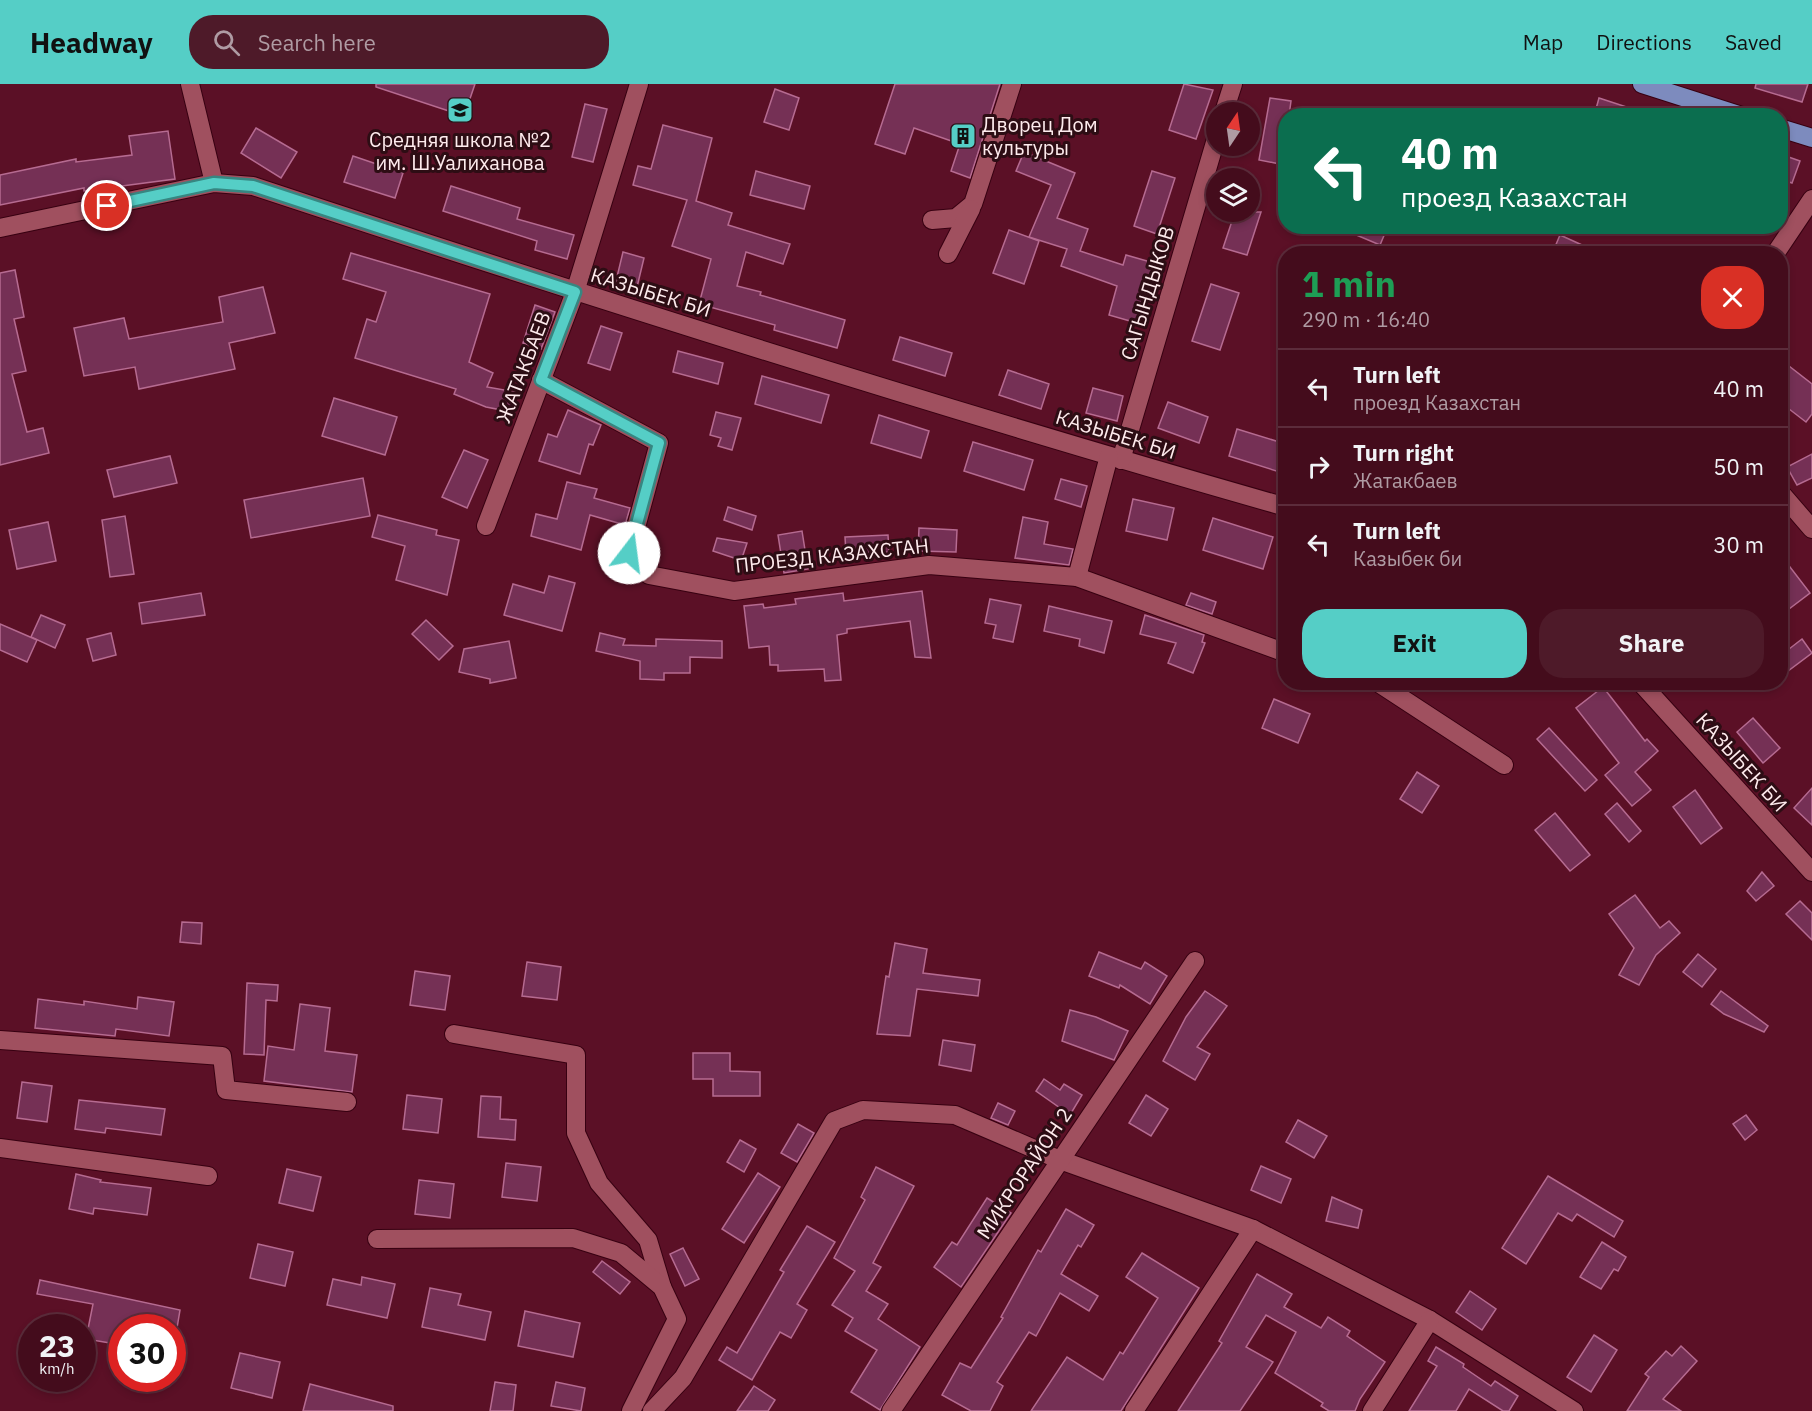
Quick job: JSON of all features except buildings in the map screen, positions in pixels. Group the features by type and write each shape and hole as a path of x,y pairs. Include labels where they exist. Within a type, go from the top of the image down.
{"main road":[{"path":"1642,84 1717,108"},
{"path":"1788,130 1812,138"}],"street":[{"path":"190,84 214,183"},
{"name":"ЖАТАКБАЕВ","path":"486,526 575,292 639,84"},
{"path":"948,254 973,204 1012,84"},
{"path":"1227,102 1233,84"},
{"name":"САГЫНДЫКОВ","path":"1077,577 1211,156"},
{"name":"КАЗЫБЕК БИ","path":"0,228 214,183 253,186 575,292 1115,458 1278,505"},
{"path":"1780,246 1812,199"},
{"path":"932,220 956,218 973,204"},
{"name":"ПРОЕЗД КАЗАХСТАН","path":"541,380 659,443 629,553 649,576 734,591 929,565 1077,577 1278,650"},
{"path":"1788,501 1812,529"},
{"path":"1389,690 1504,765"},
{"name":"КАЗЫБЕК БИ","path":"1647,690 1812,872"},
{"name":"МИКРОРАЙОН 2","path":"891,1411 1195,961"},
{"path":"454,1034 576,1055 576,1133 600,1183 648,1240 662,1287 677,1319 631,1411"},
{"path":"0,1040 222,1056 226,1090 347,1102"},
{"path":"652,1411 683,1378 834,1121 863,1110 955,1115 1060,1160 1253,1229 1430,1320 1574,1411"},
{"path":"0,1148 208,1176"},
{"path":"1134,1411 1253,1229"},
{"path":"377,1239 573,1238 621,1253 662,1287"},
{"path":"1372,1411 1430,1320"}],"place":[{"name":"Средняя школа №2 им. Ш.Уалиханова","path":"460,110"},
{"name":"Дворец Дом культуры","path":"963,136"}],"route":[{"path":"107,206 214,183 253,186 575,292 541,380 659,443 629,553"}]}
